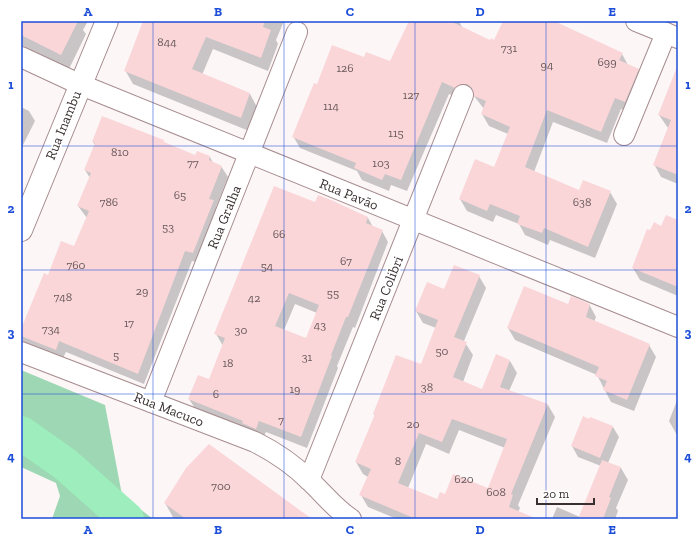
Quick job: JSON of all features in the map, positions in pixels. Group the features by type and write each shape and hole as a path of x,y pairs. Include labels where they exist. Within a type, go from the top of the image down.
{"main road":[{"name":"Rua Inambu","path":"21,230 79,84 107,21"}],"street":[{"path":"624,135 672,36 636,21"},
{"name":"Rua Gralha","path":"151,402 297,32"},
{"name":"Rua Pavão","path":"21,57 79,84 678,327"},
{"name":"Rua Colibri","path":"309,480 463,96"},
{"name":"Rua Macuco","path":"21,352 255,442 282,458 309,480 330,502 351,519"}],"green space":[{"path":"21,370 105,405 122,495 153,519 52,519 60,496 56,483 21,467"}],"building":[{"path":"21,21 78,21 61,55 21,35"},
{"path":"143,21 265,21 263,27 271,30 261,58 206,37 192,69 250,93 241,118 124,71"},
{"path":"409,21 450,21 490,40 491,38 494,40 503,21 554,21 623,53 619,60 639,69 625,102 615,98 601,132 547,110 525,167 579,190 583,180 611,191 588,247 544,228 542,233 517,224 520,216 490,204 487,211 459,199 475,159 494,167 510,127 481,114 486,101 474,96 472,88 467,84 461,84 455,88 442,82 401,180 385,174 382,180 354,168 356,163 292,137 314,83 317,84 332,45 364,57 366,52 390,61"},
{"path":"677,67 678,175 653,165 671,120 658,115"},
{"path":"102,116 164,140 164,142 195,155 197,151 210,156 209,160 222,166 209,199 214,200 193,253 185,251 138,374 59,341 56,350 21,336 21,329 44,273 48,275 61,241 74,246 89,211 77,206 91,173 84,170 95,143 92,142"},
{"path":"274,186 315,202 318,195 331,200 368,217 366,223 383,230 348,317 346,317 301,437 259,421 256,429 242,423 243,421 188,399 198,375 209,379 225,338 214,334","holes":["289,293 319,305 306,338 275,326"]},
{"path":"666,215 678,220 678,287 632,268 647,229 650,230 654,222 661,226"},
{"path":"454,265 480,275 454,337 467,342 453,377 482,389 496,354 510,360 500,387 548,404 511,494 513,495 509,507 537,519 416,519 359,495 371,469 355,462 375,414 373,414 396,355 421,364 438,320 415,311 427,282 444,289","holes":["452,419 507,439 488,488 453,474 445,494 440,492 437,499 398,483 419,433 442,442"]},
{"path":"524,286 568,304 571,296 590,304 586,317 650,344 627,400 603,390 607,381 595,376 599,367 507,328"},
{"path":"583,416 589,419 590,417 613,426 600,458 571,446"},
{"path":"209,444 312,519 186,519 164,503 186,468"},
{"path":"602,460 621,467 609,497 611,498 603,519 578,519"}],"waterway":[{"path":"21,433 65,464 127,519"}]}
